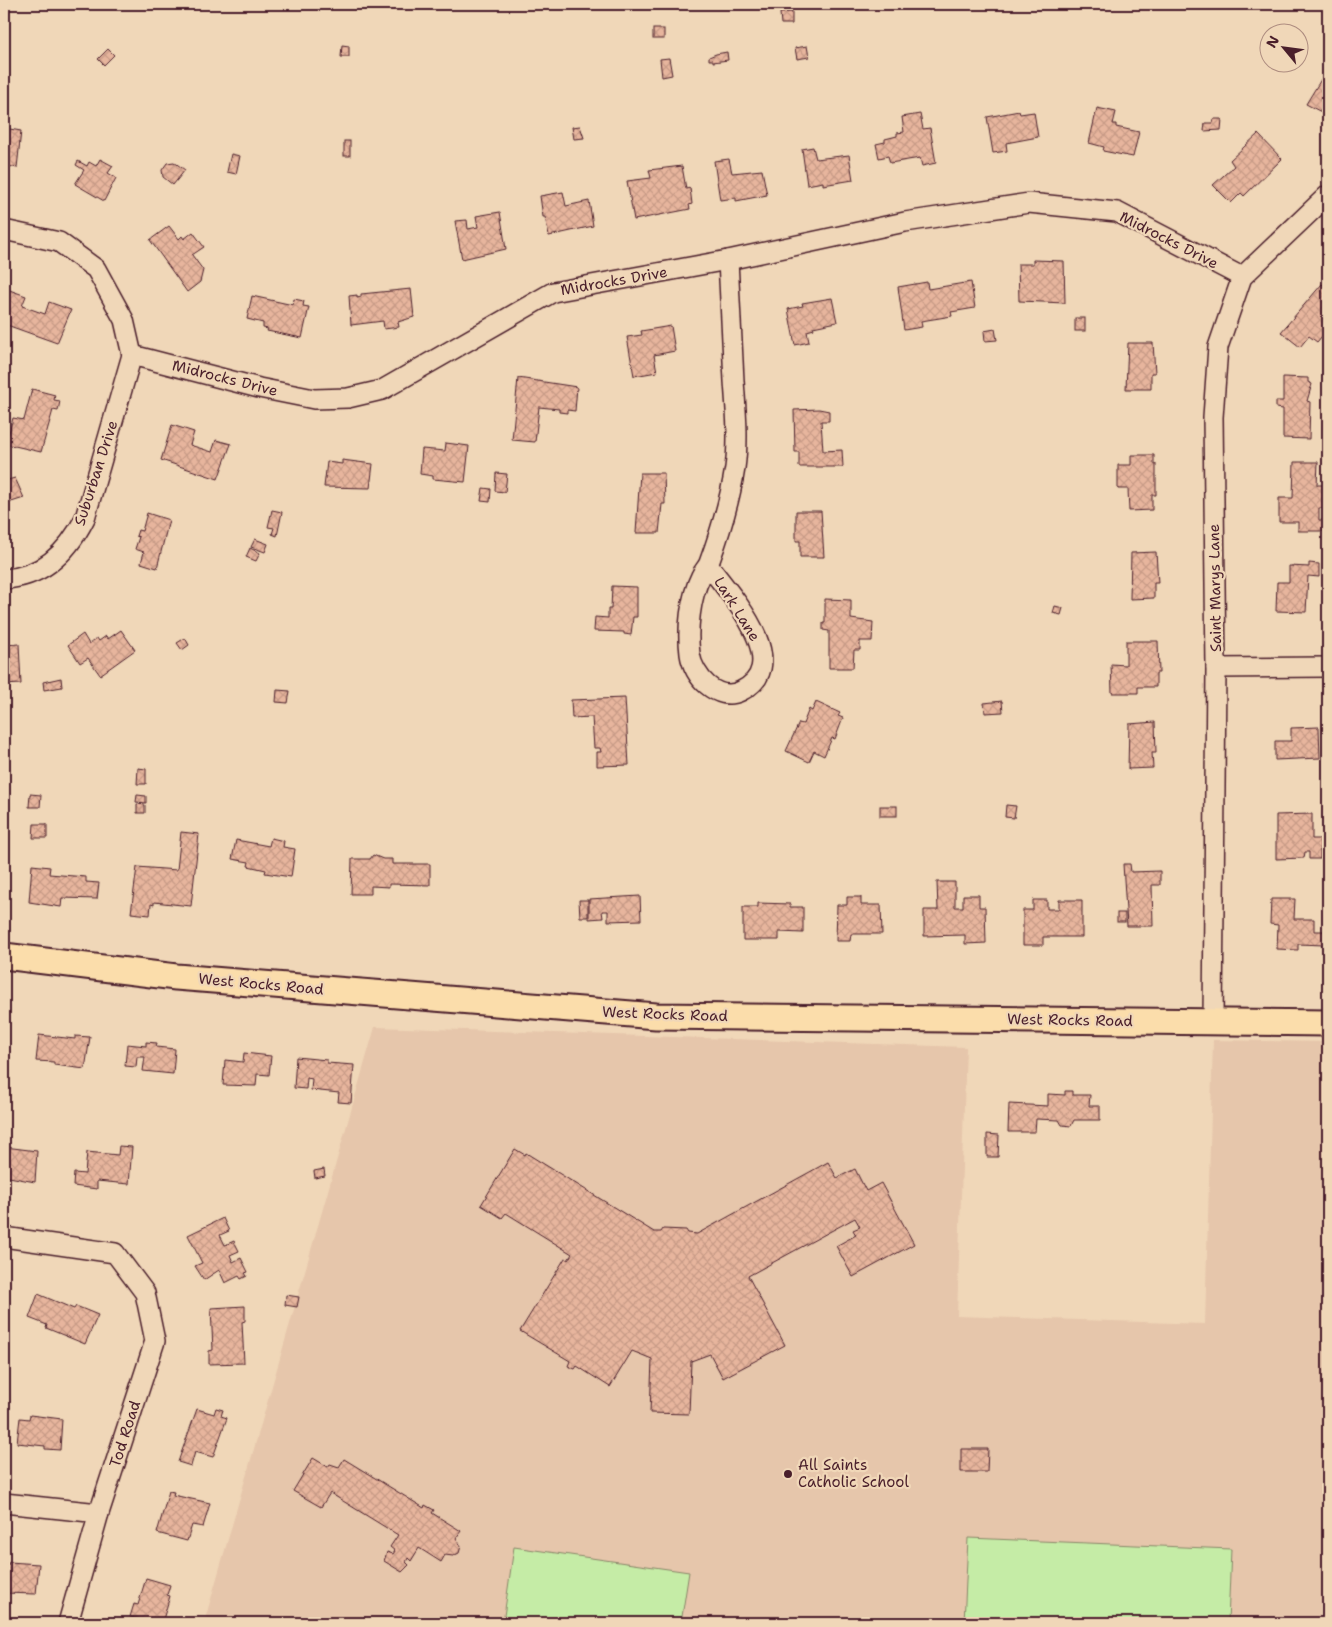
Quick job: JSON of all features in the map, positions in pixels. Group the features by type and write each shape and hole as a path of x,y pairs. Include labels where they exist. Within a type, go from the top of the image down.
{"main road":[{"name":"West Rocks Road","path":"4,956 176,977 656,1016 1328,1022"}],"street":[{"name":"Saint Marys Lane","path":"1213,1022 1216,668 1213,418 1218,347 1242,277 1328,195"},
{"name":"Midrocks Drive","path":"132,355 260,388 314,399 348,398 382,390 553,292 728,260 904,222 1029,204 1117,212 1242,277"},
{"path":"4,230 59,242 96,269 124,320 132,355"},
{"name":"Lark Lane","path":"708,565 738,606 757,637 763,654 763,666 757,678 736,694 726,694 714,689 703,681 695,669 690,656 689,636 694,596 701,576 708,565 728,503 735,467 737,437 728,260"},
{"name":"Suburban Drive","path":"4,579 17,578 50,565 74,540 85,518 132,355"},
{"path":"1216,668 1328,667"},
{"name":"Tod Road","path":"4,1237 115,1253 145,1292 155,1341 99,1513 68,1623"},
{"path":"4,1503 99,1513"}],"shaded area":[{"name":"All Saints Catholic School","path":"375,1027 966,1047 957,1316 1205,1324 1213,1040 1328,1042 1328,1623 204,1623"}],"green space":[{"path":"968,1538 1231,1549 1228,1623 964,1623"},
{"path":"514,1547 689,1572 681,1623 503,1623"}],"building":[{"path":"792,12 792,24 781,24 780,13"},
{"path":"653,29 664,29 664,39 653,39"},
{"path":"342,45 349,46 349,57 341,57"},
{"path":"807,46 809,57 797,59 795,48"},
{"path":"108,49 114,55 104,65 98,59"},
{"path":"727,52 728,60 713,62 713,60 709,60 709,57"},
{"path":"669,58 672,75 662,77 660,59"},
{"path":"1328,68 1328,113 1327,115 1306,104"},
{"path":"1097,108 1116,112 1113,124 1116,124 1116,127 1139,132 1133,157 1103,151 1104,147 1089,143"},
{"path":"1019,111 1020,114 1034,112 1038,137 1006,143 1007,151 993,153 987,117"},
{"path":"920,114 923,129 930,128 936,163 922,166 920,158 890,163 888,156 879,158 876,144 897,136 897,133 904,132 902,117"},
{"path":"1214,119 1222,119 1221,130 1204,131 1205,123 1213,123"},
{"path":"580,126 584,138 574,139 572,127"},
{"path":"4,128 21,131 17,168 4,165"},
{"path":"1258,134 1282,159 1244,196 1241,193 1231,203 1213,185 1234,166 1230,160"},
{"path":"344,141 350,141 350,156 344,156"},
{"path":"813,147 816,159 849,155 853,180 823,185 823,182 807,185 802,149"},
{"path":"231,154 240,156 236,174 227,172"},
{"path":"100,159 113,166 108,173 116,178 104,201 75,184 84,170 76,165 78,161 87,166 89,162 96,166"},
{"path":"729,159 732,173 762,170 767,195 736,201 736,198 720,200 714,161"},
{"path":"174,162 185,170 173,185 163,177 162,170 167,163"},
{"path":"682,166 686,189 690,188 692,204 689,205 690,209 634,220 627,181 651,178 649,170"},
{"path":"563,192 566,206 589,201 593,226 549,236 545,217 543,217 540,196"},
{"path":"500,212 506,249 462,259 455,221 467,220 468,229 478,227 476,216"},
{"path":"169,226 179,239 182,236 184,239 193,232 204,247 192,255 203,270 200,282 187,292 150,240"},
{"path":"1033,260 1064,261 1065,303 1019,301 1018,264 1033,264"},
{"path":"927,282 928,289 971,282 975,308 951,312 952,316 921,321 922,327 904,330 898,287"},
{"path":"1322,284 1328,289 1328,316 1324,321 1328,325 1328,329 1317,342 1309,336 1300,347 1281,332"},
{"path":"4,288 26,296 22,306 45,314 49,302 71,310 57,343 4,324"},
{"path":"411,289 414,317 398,322 399,327 384,329 383,321 351,325 349,296 357,295 357,298 361,297 361,294"},
{"path":"252,296 293,305 294,299 304,301 303,306 309,307 302,338 267,331 268,329 263,328 263,323 247,319"},
{"path":"832,298 837,322 813,327 814,329 807,331 809,342 795,345 788,309 803,306 802,303"},
{"path":"1075,318 1085,318 1085,331 1075,331"},
{"path":"671,326 675,351 654,355 657,372 634,376 627,337 642,335 641,331"},
{"path":"995,329 997,340 985,341 984,331"},
{"path":"1128,343 1153,343 1155,373 1151,373 1151,389 1126,389"},
{"path":"1283,377 1308,378 1308,382 1312,384 1307,401 1310,402 1309,439 1283,438 1283,409 1276,408 1276,401 1283,401"},
{"path":"518,378 577,387 575,411 567,410 567,413 559,412 559,409 539,407 535,442 512,440"},
{"path":"32,389 55,395 54,400 60,401 58,411 53,410 41,452 6,444 13,418 24,420"},
{"path":"819,409 829,411 829,421 821,421 823,451 842,450 843,467 799,467 799,452 795,452 794,410"},
{"path":"172,425 194,432 190,445 212,452 216,440 231,444 218,479 161,460"},
{"path":"446,443 469,446 465,482 433,479 433,476 420,474 422,449 445,451"},
{"path":"1131,455 1154,455 1154,464 1156,464 1156,495 1152,495 1152,510 1129,511 1128,489 1118,489 1118,465 1131,465"},
{"path":"342,460 373,464 370,488 324,487 327,462 342,464"},
{"path":"1294,462 1318,462 1317,485 1323,485 1323,508 1319,508 1319,520 1324,520 1324,531 1298,531 1298,522 1279,522 1279,498 1293,498"},
{"path":"496,473 507,474 505,492 495,491"},
{"path":"640,473 664,473 665,504 662,504 659,533 636,533"},
{"path":"15,478 24,498 5,504 4,481"},
{"path":"483,488 491,489 490,502 481,501"},
{"path":"272,510 282,512 277,536 272,534 274,528 268,527"},
{"path":"796,511 821,511 824,557 800,557 800,541 796,541"},
{"path":"147,513 169,520 157,568 141,563 144,552 135,549 139,537 136,536 138,530 142,531"},
{"path":"255,539 268,544 265,552 251,547"},
{"path":"250,548 260,553 256,561 246,557"},
{"path":"1156,552 1158,583 1154,583 1154,598 1130,599 1131,553"},
{"path":"1309,563 1319,564 1319,577 1308,576 1306,612 1276,611 1277,582 1289,582 1289,566 1309,567"},
{"path":"612,586 637,587 637,617 633,617 631,635 624,634 624,632 594,631 595,617 608,618 608,609 611,609"},
{"path":"825,599 851,600 851,619 873,622 872,641 860,641 860,650 854,650 853,668 829,668 829,631 823,630 823,623 825,623"},
{"path":"1055,606 1063,608 1061,615 1053,613"},
{"path":"121,630 135,650 100,675 88,658 80,663 68,645 83,634 89,644 97,638 99,641 106,636 108,639"},
{"path":"185,638 189,645 182,650 177,643"},
{"path":"1126,641 1158,641 1159,673 1156,673 1156,687 1138,687 1138,693 1112,693 1111,664 1126,665"},
{"path":"19,644 21,684 4,685 4,645"},
{"path":"61,678 62,687 44,690 43,682"},
{"path":"277,690 290,691 288,703 276,702"},
{"path":"625,698 629,765 597,766 597,752 601,752 600,748 594,748 592,717 572,718 571,700"},
{"path":"1002,701 1003,712 985,713 984,703"},
{"path":"816,702 840,713 838,716 843,718 835,739 832,738 824,756 814,751 809,762 786,751 799,723 803,724 809,709 812,711"},
{"path":"1155,722 1156,753 1152,753 1153,768 1128,769 1129,724"},
{"path":"1319,727 1320,758 1275,760 1275,741 1291,741 1291,728"},
{"path":"138,768 146,769 146,784 137,784"},
{"path":"30,794 41,795 40,807 29,807"},
{"path":"137,795 146,796 146,803 136,802"},
{"path":"137,804 145,805 145,813 137,813"},
{"path":"1006,805 1016,806 1014,818 1005,817"},
{"path":"880,806 897,806 897,816 880,816"},
{"path":"1312,814 1312,839 1320,839 1320,859 1309,859 1309,852 1305,852 1304,858 1276,859 1276,815"},
{"path":"34,824 47,824 47,838 33,838"},
{"path":"181,832 199,834 191,906 154,902 154,905 151,904 150,915 131,913 137,867 177,870"},
{"path":"271,838 284,841 283,847 295,849 291,877 265,873 266,870 248,866 249,862 232,859 236,840 269,846"},
{"path":"373,855 383,859 392,859 392,864 430,864 430,885 389,884 389,887 371,886 371,894 351,894 352,859 370,859"},
{"path":"1123,864 1130,864 1131,872 1160,871 1160,885 1152,885 1153,926 1127,926"},
{"path":"32,865 50,867 49,874 86,877 86,882 99,883 97,899 62,898 61,907 29,902"},
{"path":"937,882 955,882 955,907 963,907 963,895 979,895 979,907 985,907 986,943 965,944 965,935 924,936 924,910 938,910"},
{"path":"640,896 641,920 608,921 608,911 602,911 603,918 589,919 589,899"},
{"path":"847,897 861,897 861,905 881,905 882,934 851,934 850,941 836,941 837,905 847,905"},
{"path":"1271,899 1295,899 1294,919 1314,919 1314,931 1325,931 1324,945 1298,944 1298,950 1277,949 1278,925 1270,924"},
{"path":"579,900 588,900 588,917 580,917"},
{"path":"1033,900 1047,900 1047,909 1059,909 1059,900 1082,900 1082,937 1043,937 1043,945 1023,945 1023,910 1033,910"},
{"path":"758,903 790,904 790,907 803,907 803,933 779,932 779,940 743,940 743,907 758,907"},
{"path":"1117,913 1125,913 1125,922 1117,922"},
{"path":"39,1035 75,1039 75,1036 90,1037 85,1069 54,1065 54,1062 36,1061"},
{"path":"146,1042 157,1043 156,1047 175,1049 173,1074 143,1071 145,1057 137,1057 136,1067 125,1066 127,1044 146,1046"},
{"path":"244,1053 271,1056 269,1075 257,1074 256,1086 223,1085 225,1060 243,1062"},
{"path":"296,1057 327,1060 327,1063 354,1065 351,1103 338,1102 339,1093 311,1090 312,1079 307,1078 306,1089 294,1088"},
{"path":"1065,1091 1072,1091 1072,1095 1090,1095 1089,1106 1100,1106 1100,1120 1074,1120 1071,1126 1062,1125 1059,1120 1036,1119 1035,1132 1008,1132 1009,1104 1048,1106 1048,1094 1065,1095"},
{"path":"987,1134 999,1135 998,1157 987,1157"},
{"path":"119,1146 132,1147 129,1184 97,1181 97,1189 73,1186 74,1173 85,1174 87,1152 118,1155"},
{"path":"5,1147 37,1151 35,1182 4,1176"},
{"path":"515,1149 525,1155 526,1153 654,1232 661,1232 663,1229 686,1230 688,1233 697,1234 828,1162 837,1178 855,1169 866,1191 881,1183 914,1244 853,1277 836,1246 856,1235 853,1230 860,1227 855,1218 748,1276 785,1345 723,1378 710,1354 691,1361 689,1414 650,1413 652,1359 632,1351 610,1387 577,1366 575,1369 568,1366 570,1361 520,1331 565,1258 568,1260 572,1254 506,1213 502,1218 481,1205"},
{"path":"324,1169 325,1176 315,1178 314,1171"},
{"path":"223,1218 229,1231 220,1235 225,1245 234,1241 239,1251 230,1255 233,1262 241,1258 248,1272 245,1273 247,1276 241,1279 239,1276 225,1283 219,1270 204,1280 195,1266 202,1263 188,1235"},
{"path":"38,1294 74,1309 76,1306 98,1315 85,1344 46,1328 47,1325 29,1318"},
{"path":"286,1295 299,1297 297,1307 285,1305"},
{"path":"245,1306 245,1321 242,1322 244,1363 209,1364 209,1351 213,1350 211,1308"},
{"path":"216,1408 223,1410 221,1416 227,1418 213,1457 195,1452 191,1466 178,1462 197,1409 214,1414"},
{"path":"30,1415 62,1419 60,1450 45,1449 45,1446 17,1443 20,1418 29,1419"},
{"path":"961,1449 988,1449 987,1472 961,1472"},
{"path":"313,1458 328,1467 330,1464 339,1467 344,1459 424,1508 425,1505 434,1510 432,1513 461,1531 456,1538 461,1546 459,1553 453,1556 445,1555 441,1562 419,1548 411,1561 408,1558 406,1562 409,1565 402,1572 384,1561 387,1552 393,1554 395,1551 390,1547 398,1535 330,1493 321,1507 293,1491"},
{"path":"169,1491 174,1492 173,1495 210,1503 203,1527 192,1525 187,1541 157,1533"},
{"path":"9,1562 39,1564 36,1594 4,1593 4,1564 8,1565"},
{"path":"146,1578 170,1585 167,1595 170,1596 162,1623 130,1617 134,1604 138,1605"}],"place":[{"name":"All Saints Catholic School","path":"788,1474"}]}
